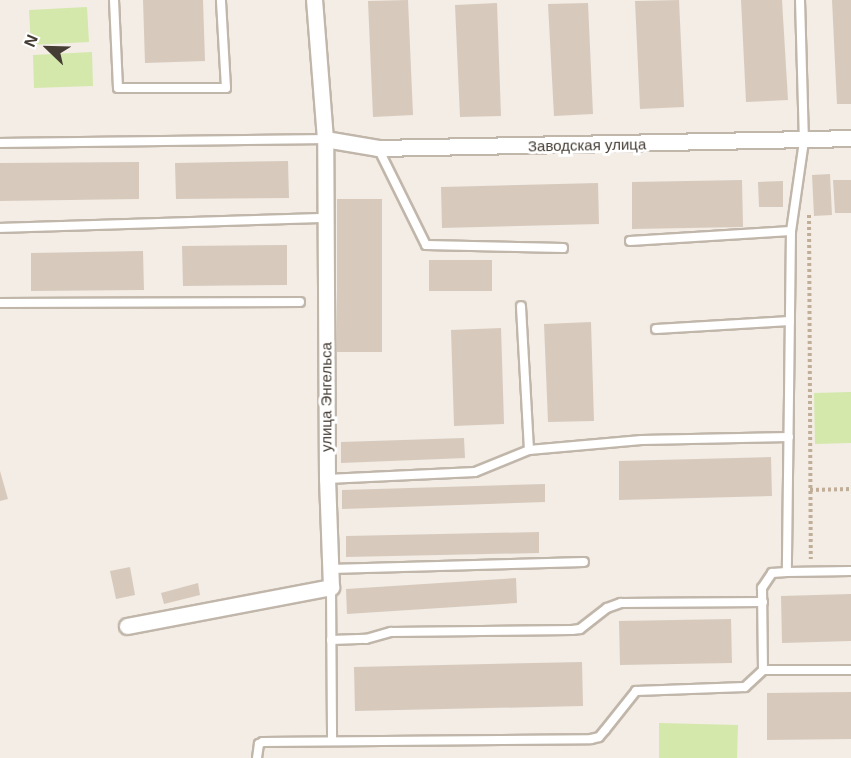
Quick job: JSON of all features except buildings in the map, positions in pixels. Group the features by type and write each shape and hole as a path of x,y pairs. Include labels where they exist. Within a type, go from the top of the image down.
{"street":[{"name":"улица Энгельса","path":"314,0 325,139 327,479 331,587"},
{"name":"Заводская улица","path":"325,139 378,148 804,141 851,138"},
{"path":"127,626 331,587"}],"lane":[{"path":"114,0 118,88 226,88 221,0"},
{"path":"787,572 791,231 804,141 800,0"},
{"path":"0,143 325,139"},
{"path":"378,148 426,245 563,248"},
{"path":"0,228 325,218"},
{"path":"630,241 791,231"},
{"path":"0,303 300,302"},
{"path":"521,306 529,450"},
{"path":"656,329 790,321"},
{"path":"327,479 475,472 529,450 642,440 789,436"},
{"path":"330,569 584,562"},
{"path":"763,670 762,588 772,573 851,570"},
{"path":"331,587 332,741"},
{"path":"331,640 366,639 391,632 580,629 607,608 621,603 763,602"},
{"path":"257,758 257,749 262,742 591,739 605,730 636,691 735,689 745,687 763,670 851,670"}],"path":[{"path":"808,204 812,572"},
{"path":"810,490 851,489"}],"green space":[{"path":"87,7 89,42 31,45 29,10"},
{"path":"92,52 93,86 34,88 33,55"},
{"path":"851,392 851,443 815,444 814,393"},
{"path":"659,723 738,725 737,758 659,758"}]}
